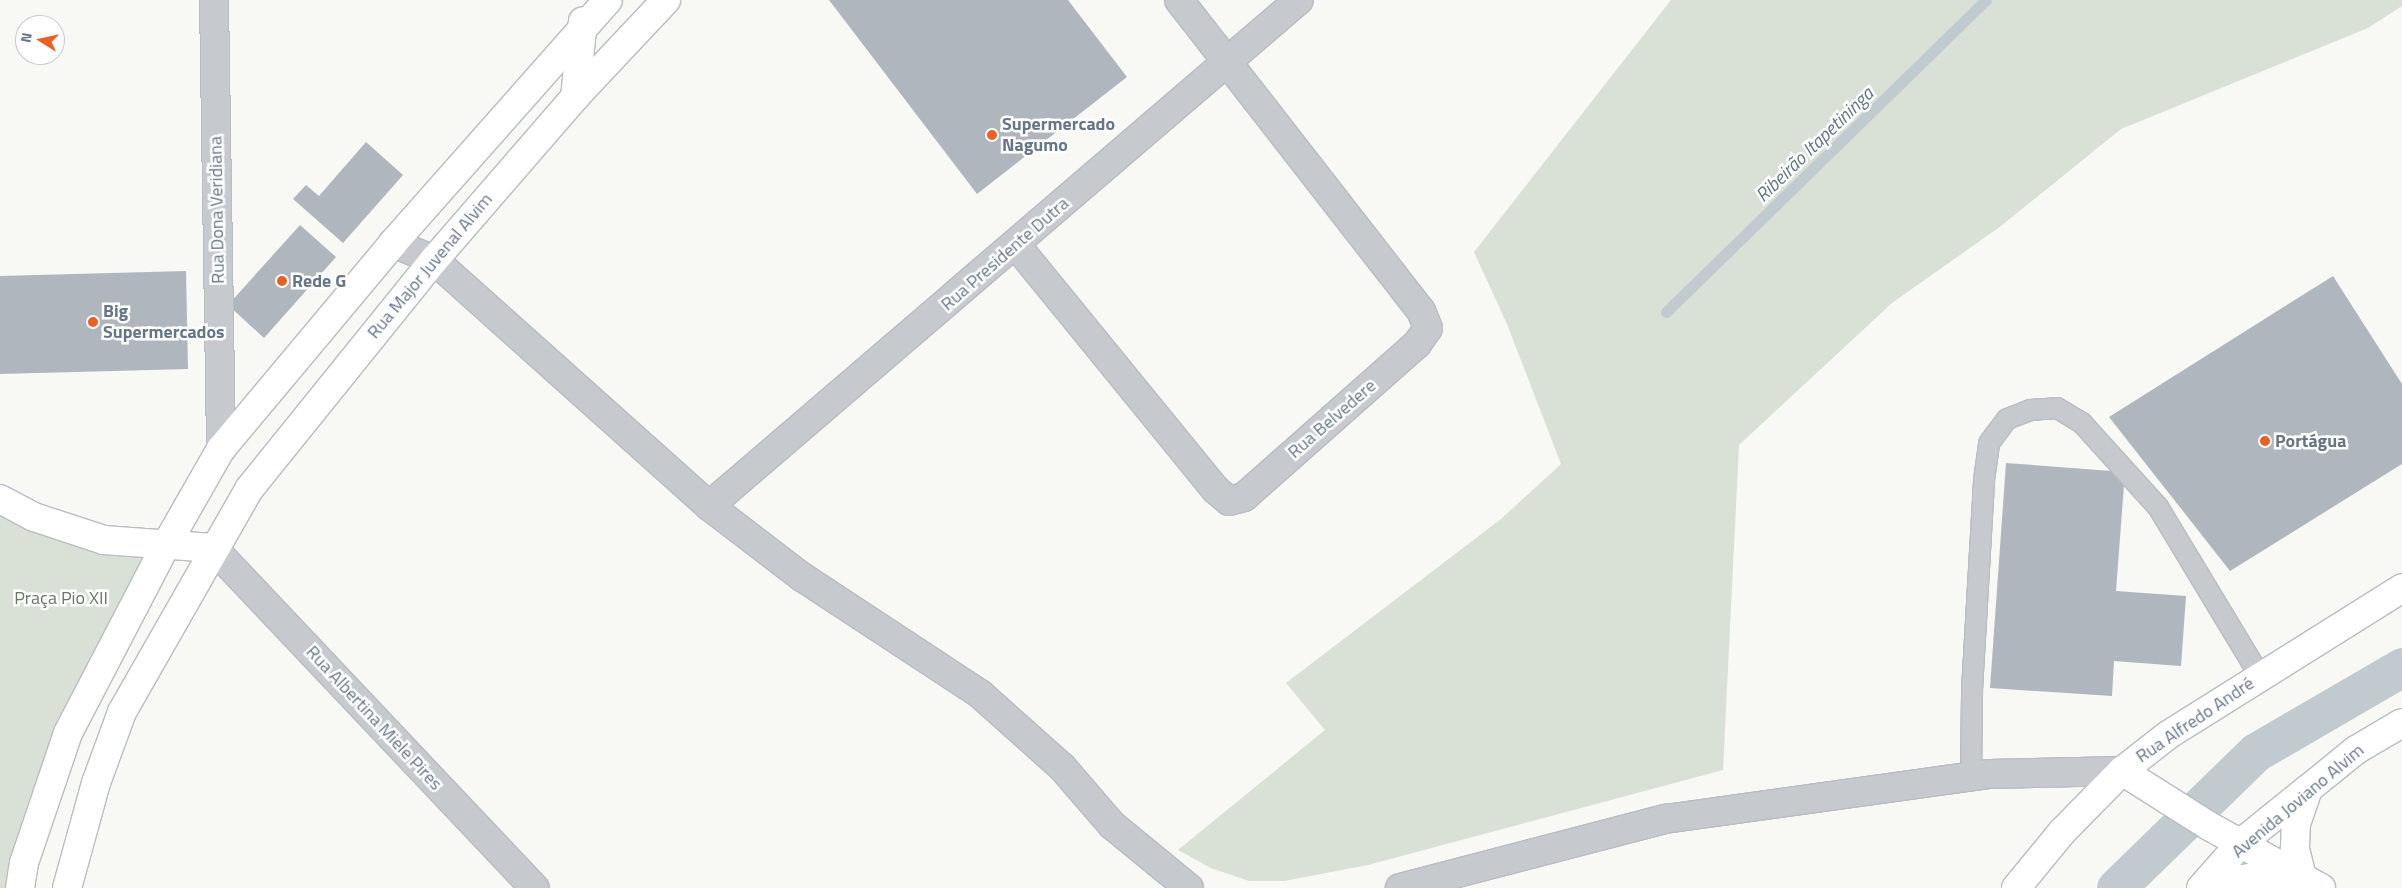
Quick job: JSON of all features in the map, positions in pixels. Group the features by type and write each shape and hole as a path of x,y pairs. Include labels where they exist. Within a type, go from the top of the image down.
{"main road":[{"path":"20,888 24,863 68,733 165,547 221,449 583,13 608,0"},
{"name":"Rua Major Juvenal Alvim","path":"67,888 96,783 122,712 213,548 250,488 434,260 575,97 666,0"},
{"path":"575,97 583,13"},
{"path":"0,499 34,517 104,540 165,547 213,548"},
{"name":"Rua Alfredo André","path":"2016,888 2062,832 2122,771 2168,735 2402,588"},
{"name":"Avenida Joviano Alvim","path":"2201,888 2241,843 2356,750 2402,723"},
{"path":"2122,771 2209,826 2312,883"},
{"path":"2308,789 2296,824 2295,848 2312,883"},
{"path":"2215,888 2226,882 2261,876 2312,883"}],"street":[{"name":"Rua Dona Veridiana","path":"214,0 221,449"},
{"path":"1178,0 1229,62"},
{"name":"Rua Presidente Dutra","path":"709,506 1016,245 1299,0"},
{"name":"Rua Belvedere","path":"1016,245 1216,490 1229,500 1244,497 1417,344 1428,328 1421,311 1229,62"},
{"path":"393,243 434,260 709,506 802,577 980,694 1062,766 1112,825 1189,888"},
{"name":"Rua Albertina Miele Pires","path":"213,548 534,888"},
{"path":"1400,888 1665,820 1971,777 2122,771"}],"lane":[{"path":"1971,777 1972,680 1989,443 2007,419 2030,410 2057,408 2082,423 2158,507 2260,676"}],"green space":[{"path":"1671,0 2402,0 2402,6 2368,28 2121,129 2001,226 1892,303 1739,445 1723,770 1368,865 1284,881 1249,881 1211,868 1178,850 1325,730 1286,683 1501,519 1561,464 1507,324 1474,252"},
{"name":"Praça Pio XII","path":"0,509 153,552 16,888 0,888"}],"building":[{"name":"Supermercado Nagumo","path":"829,0 1068,0 1127,77 977,194"},
{"name":"Rede G","path":"366,142 403,175 343,243 293,199 306,185 319,196"},
{"name":"Rede G","path":"300,225 336,257 264,338 228,305"},
{"name":"Big Supermercados","path":"186,271 188,369 0,374 0,276"},
{"name":"Portágua","path":"2333,276 2402,384 2402,464 2230,571 2109,417"},
{"path":"2006,463 2125,472 2116,591 2186,596 2181,666 2114,661 2112,696 1990,688"}],"waterway":[{"name":"Ribeirão Itapetininga","path":"1666,312 1986,0"},
{"path":"2116,888 2256,752 2402,667"}],"place":[{"name":"Supermercado Nagumo","path":"992,135"},
{"name":"Rede G","path":"282,281"},
{"name":"Big Supermercados","path":"93,322"},
{"name":"Portágua","path":"2265,441"}]}
